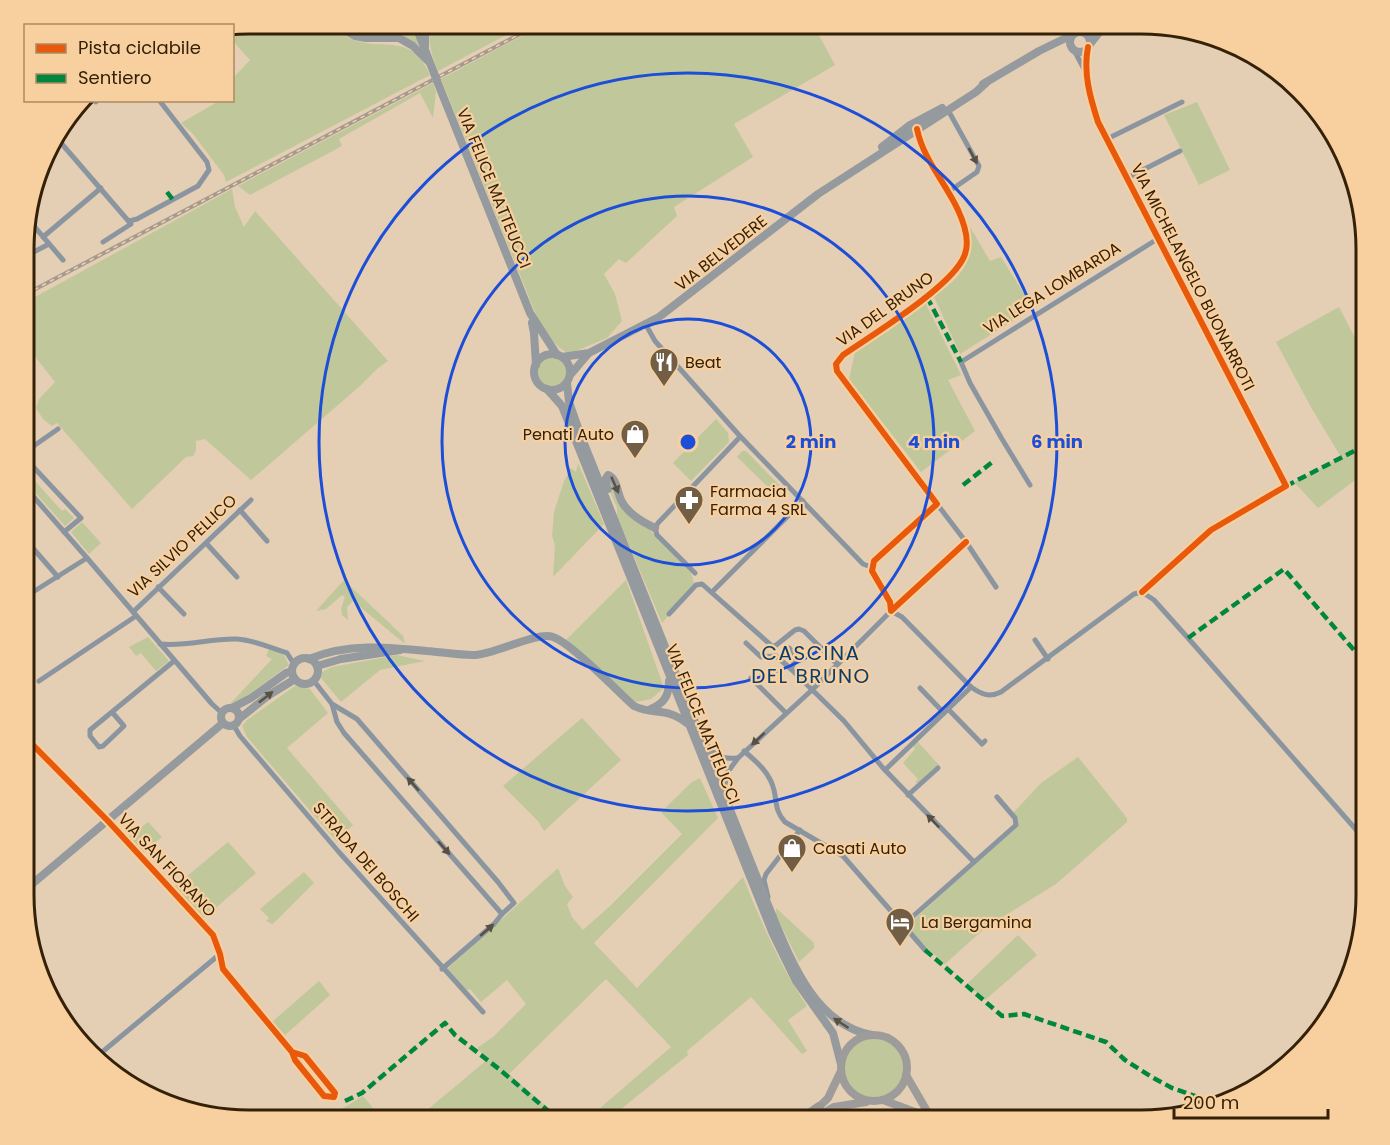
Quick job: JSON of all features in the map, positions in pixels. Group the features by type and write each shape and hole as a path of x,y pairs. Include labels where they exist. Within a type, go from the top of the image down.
{"main road":[{"path":"352,34 366,38 399,38 413,45 428,61"},
{"path":"419,34 428,61"},
{"path":"424,34 425,50"},
{"path":"1074,49 1070,42 1072,35 1075,34"},
{"path":"1085,34 1088,36 1089,47"},
{"path":"1046,48 1058,46 1081,52 1089,47 1099,34"},
{"name":"VIA BELVEDERE","path":"862,164 910,125 1072,35"},
{"name":"VIA FELICE MATTEUCCI","path":"428,61 530,313 538,383 547,389 562,406 669,679 777,943 802,991 833,1033 841,1068"},
{"name":"VIA BELVEDERE","path":"559,356 590,353 646,325 718,273 810,199 976,92 987,82"},
{"name":"VIA BELVEDERE","path":"948,110 957,98"},
{"path":"891,139 911,128 916,129 918,124 936,111"},
{"name":"VIA FELICE MATTEUCCI","path":"530,313 569,367 570,402 577,425 792,960 817,1000 835,1020 851,1030 872,1035"},
{"name":"VIA BELVEDERE","path":"568,379 590,353"},
{"path":"536,366 544,356 559,356"},
{"path":"547,389 558,389 568,379"},
{"path":"614,517 615,507 605,481 608,475 613,478 624,505 640,520 655,528"},
{"path":"294,671 286,673 251,698 226,709 222,713 223,723 229,726 236,722 269,695 294,671 303,658 349,649 388,647 473,655 493,652 540,637 553,637 572,650 633,706 644,710 669,712 689,725"},
{"path":"318,666 341,658 404,649"},
{"path":"294,671 306,684 314,681 318,666 309,658"},
{"path":"644,710 651,709 665,701 669,679"},
{"path":"232,708 237,711 236,722"},
{"path":"34,883 223,723"},
{"path":"872,1035 889,1038 899,1047 906,1060 906,1075 904,1083 897,1092 883,1100 821,1110 841,1068 845,1051 852,1043 861,1037 872,1035"},
{"path":"841,1068 845,1085 851,1092 859,1098 871,1101"},
{"path":"906,1075 927,1110"},
{"path":"883,1100 910,1110"}],"street":[{"name":"VIA MICHELANGELO BUONARROTI","path":"1086,76 1089,47"},
{"name":"VIA MICHELANGELO BUONARROTI","path":"1074,49 1086,76 1092,102 1107,139 1286,486 1211,530 1142,592"},
{"path":"129,221 137,219 198,186 209,170 207,162 161,102"},
{"path":"1107,139 1182,102"},
{"path":"948,110 979,166 977,172 948,192"},
{"name":"VIA DEL BRUNO","path":"916,129 926,156 962,218 966,236 965,255 948,280 843,355 836,364 837,371 937,504"},
{"path":"62,144 131,224 103,242"},
{"name":"VIA MICHELANGELO BUONARROTI","path":"1127,178 1180,151"},
{"path":"44,237 101,188"},
{"path":"36,228 63,260"},
{"name":"VIA LEGA LOMBARDA","path":"1030,484 1002,439 961,362 1159,238"},
{"path":"34,251 49,244"},
{"path":"646,325 655,341 740,437 862,564 871,567"},
{"path":"34,446 58,429"},
{"path":"694,573 657,535 655,528 740,437"},
{"path":"34,467 81,518 64,532"},
{"path":"34,497 174,661 222,713"},
{"name":"VIA SILVIO PELLICO","path":"39,681 134,614 158,587 251,500"},
{"path":"712,592 803,501"},
{"path":"891,611 890,602 871,567 874,561 937,504 996,587"},
{"path":"240,510 267,542"},
{"path":"724,794 727,773 744,751 966,542"},
{"path":"206,543 237,577"},
{"path":"34,549 58,577"},
{"path":"34,592 87,558"},
{"path":"669,614 697,584 702,584 772,646 799,629 804,631 837,664"},
{"path":"158,587 184,614"},
{"path":"891,611 902,617 971,687 983,695 995,695 1048,659 1127,599 1142,592 1154,600 1356,830"},
{"path":"160,644 172,646 234,639 246,640 287,653 294,671"},
{"path":"1035,640 1048,659"},
{"path":"746,643 761,657 776,656 813,688 908,795 974,862"},
{"path":"789,648 797,657 791,669"},
{"path":"112,712 124,726 103,746 99,747 89,733 112,712 174,661"},
{"path":"751,678 786,713"},
{"path":"314,681 332,704 357,719 514,903 494,924 442,969"},
{"path":"885,770 971,687"},
{"path":"920,688 982,744 985,741"},
{"path":"332,704 337,722 344,733 502,914"},
{"name":"STRADA DEI BOSCHI","path":"236,722 240,736 338,851 483,1012"},
{"path":"699,730 712,753 723,759 738,758"},
{"name":"VIA SAN FIORANO","path":"34,746 108,821 213,934 223,969 292,1052 295,1060 324,1096 334,1097 335,1093 305,1056 292,1052"},
{"path":"744,751 766,771 774,790 776,808 785,822 843,856 925,950"},
{"path":"908,795 938,768"},
{"path":"902,926 1016,825 1015,818 997,797"},
{"path":"768,905 764,880 766,874 800,830"},
{"path":"103,1052 220,954"}],"green space":[{"path":"344,34 351,39 363,42 405,48 423,61 430,75 226,182 224,175 193,134 181,123 217,102 234,102 234,77 250,60 234,42 234,35"},
{"path":"397,34 415,34 419,45"},
{"path":"429,34 508,34 438,71"},
{"path":"525,34 818,34 835,65 734,124 753,157 674,207 677,216 626,263 619,259 604,274 615,294 622,321 607,338 569,354 555,344 539,322 441,79"},
{"path":"433,83 436,92 433,118 420,93 339,139 342,146 250,195 238,186"},
{"path":"1197,102 1230,170 1199,185 1164,115"},
{"path":"232,189 235,207 244,227 255,211 388,361 251,480 205,439 196,441 193,456 186,457 132,509 57,423 52,426 43,419 36,408 39,399 55,382 34,355 34,298"},
{"path":"970,227 990,261 1001,257 1033,308 960,354 934,297 964,268 969,251"},
{"path":"925,302 961,375 948,380 975,431 921,472 849,379 855,352"},
{"path":"1339,307 1356,340 1356,480 1318,508 1294,482 1341,457 1276,342"},
{"path":"553,357 563,362 568,372 563,382 553,387 543,382 538,372 543,362"},
{"path":"716,419 728,433 729,442 691,481 673,463"},
{"path":"742,451 746,451 783,489 776,495 737,457"},
{"path":"578,463 604,524 553,577 554,512 564,481 571,468 576,472"},
{"path":"34,480 62,511 65,509 74,518 65,526 34,491"},
{"path":"611,482 617,497 628,512 645,528 648,528 691,573 695,586 662,623 617,516 617,508 607,483"},
{"path":"82,522 101,543 89,554 71,532"},
{"path":"344,580 403,636 405,644 353,601 347,607 348,620 342,615 341,609 345,597 342,595 326,609 316,611"},
{"path":"626,580 664,688 651,699 636,702 566,640"},
{"path":"148,637 169,661 156,671 141,653 136,656 129,647"},
{"path":"269,649 284,655 289,665 237,703 229,705 272,659 266,656"},
{"path":"397,655 425,661 380,670 341,702 321,678 322,672 332,667"},
{"path":"295,686 310,689 328,713 287,748 353,825 347,831 349,833 337,842 247,737 242,726"},
{"path":"582,718 621,760 544,831 538,821 503,786"},
{"path":"917,741 939,765 918,783 915,782 918,779 903,763 915,749 913,746"},
{"path":"1078,757 1127,818 1127,822 1056,884 985,928 945,964 905,928 1017,825 1013,813 1041,783"},
{"path":"700,778 718,818 594,943 637,988 743,877 772,943 807,1006 788,1020 807,1051 802,1054 751,997 687,1051 688,1055 620,1110 598,1110 671,1047 606,979 509,1074 550,1110 427,1110 488,1059 477,1048 493,1037 526,1004 507,980 481,1002 470,989 466,991 447,969 558,868 565,886 573,897 567,904 572,917 583,930 682,834 661,812 692,782"},
{"path":"148,822 162,837 142,854 129,837"},
{"path":"228,842 256,873 204,918 174,887"},
{"path":"304,872 314,883 272,924 266,921 269,918 260,909"},
{"path":"776,908 814,943 814,948 799,962 776,915"},
{"path":"1018,935 1037,955 985,1000 967,984"},
{"path":"319,981 330,995 285,1035 272,1022"},
{"path":"873,1038 890,1043 898,1051 903,1068 898,1085 890,1093 873,1098 856,1093 848,1085 843,1068 848,1051 856,1043"},
{"path":"363,1096 375,1110 340,1110"}],"railway":[{"path":"34,290 520,34"}],"marked path":[{"path":"167,192 173,200"},
{"path":"927,297 961,362"},
{"path":"1286,486 1356,450"},
{"path":"963,485 995,460"},
{"path":"1188,638 1284,569 1356,652"},
{"path":"925,950 1002,1016 1024,1014 1106,1042 1125,1060 1150,1076 1172,1088 1206,1100"},
{"path":"345,1101 362,1093 445,1023 455,1035 547,1110"}],"cycle path":[{"path":"1088,47 1087,76 1098,122 1286,486 1211,530 1142,592"},
{"path":"917,129 924,150 962,220 967,237 965,254 946,280 930,294 843,355 836,364 837,371 937,504 874,561 872,571 890,602 891,611 966,542"},
{"path":"34,746 108,821 213,935 223,969 292,1052"},
{"path":"292,1052 305,1056 335,1093 334,1097 324,1096 295,1060 292,1052"}],"place":[{"name":"Beat","path":"664,388"},
{"name":"Penati Auto","path":"635,460"},
{"name":"Farmacia Farma 4 SRL","path":"689,526"},
{"name":"Casati Auto","path":"792,874"},
{"name":"La Bergamina","path":"900,948"}],"district":[{"name":"CASCINA DEL BRUNO","path":"811,664"}]}
